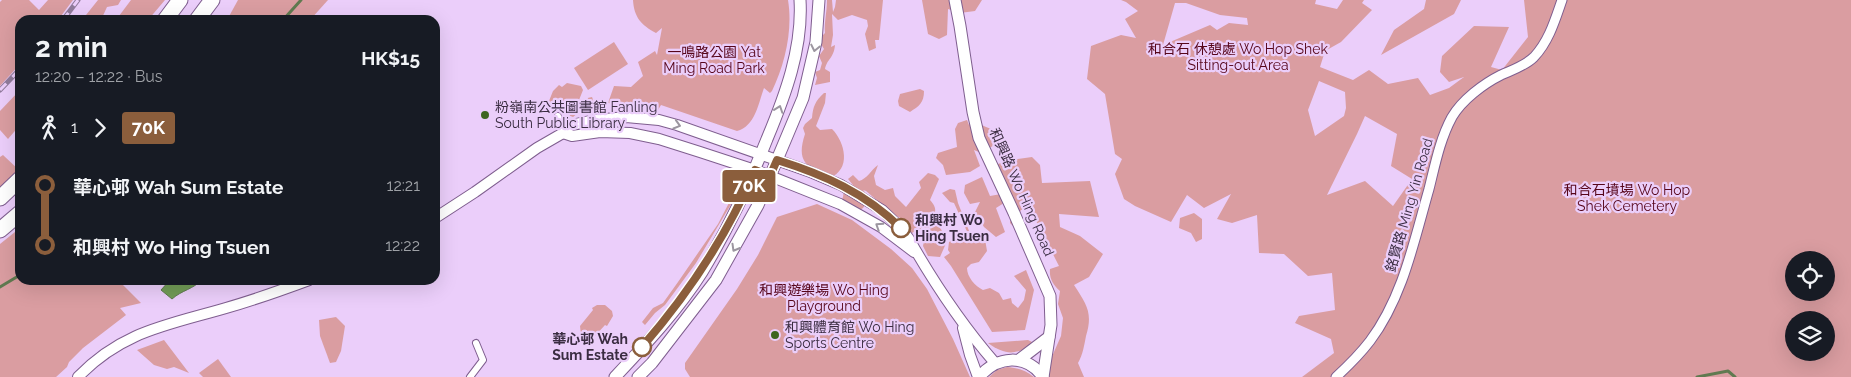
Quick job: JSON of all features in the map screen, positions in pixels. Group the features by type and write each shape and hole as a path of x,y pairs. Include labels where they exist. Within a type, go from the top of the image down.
{"highway":[{"path":"168,15 180,0"},
{"path":"201,15 212,0"},
{"path":"0,198 15,184"},
{"path":"0,230 15,217"}],"main road":[{"path":"615,377 653,335 701,273 737,210 774,124 791,72 798,39 800,0"},
{"path":"638,377 652,363 716,280 754,212 803,98 816,42 820,0"},
{"name":"和興路 Wo Hing Road","path":"954,0 979,138 1048,288 1051,306 1043,377"},
{"path":"1019,360 1049,337"},
{"path":"979,377 986,369 1003,360 1019,360 1030,364 1043,377"}],"street":[{"name":"銘賢路 Ming Yin Road","path":"1336,377 1370,341 1392,305 1406,271 1442,142 1454,115 1470,97 1488,83 1533,58 1548,37 1562,0"},
{"path":"558,116 563,133"},
{"path":"440,215 543,144 563,133 571,125 611,118 659,120 808,170 841,185 882,210 901,228 961,322 995,363"},
{"path":"563,133 572,136 590,132 616,131 644,135 755,170 840,204 881,227 919,255"},
{"path":"78,377 102,354 146,331 178,320 244,303 295,285"},
{"path":"961,322 970,355 979,377"},
{"path":"470,377 483,360 476,343"}],"green space":[{"path":"2,0 29,0 39,10 48,0 73,0 62,15 15,15 15,70 0,86 0,2"},
{"path":"98,0 121,0 118,5 107,7 103,15 86,15"},
{"path":"131,0 165,0 152,15 120,15"},
{"path":"238,0 328,0 314,15 230,15"},
{"name":"一鳴路公園 Yat Ming Road Park","path":"633,0 788,0 789,35 781,70 772,91 770,93 764,88 758,108 748,125 737,131 661,105 658,110 608,103 614,86 631,87 643,76 638,62 655,51 657,55 662,28 656,33 642,24 635,11"},
{"path":"827,0 832,0 833,12 836,0 883,0 879,40 875,40 876,48 869,51 865,34 868,26 867,20 852,15 838,20 832,14 833,35 831,47 835,45 825,69 830,72 830,82 815,85 817,78 815,72 820,70 822,63 819,56 824,49 821,44 822,36 825,33"},
{"path":"922,0 982,0 975,11 960,13 948,9 947,35 939,39 928,34"},
{"name":"和合石墳場 Wo Hop Shek Cemetery","path":"1121,0 1316,0 1315,4 1337,9 1343,0 1364,0 1362,3 1372,10 1341,42 1325,51 1320,67 1353,80 1369,70 1388,84 1418,78 1430,95 1449,88 1464,77 1449,82 1440,72 1442,56 1474,26 1509,27 1491,67 1502,70 1528,37 1524,0 1851,0 1851,377 1302,377 1334,353 1331,339 1295,323 1299,316 1335,310 1332,273 1308,276 1284,254 1259,253 1257,215 1232,223 1217,219 1231,194 1204,208 1187,195 1171,222 1124,199 1115,174 1122,159 1115,154 1105,94 1087,79 1091,46 1121,35 1136,38 1125,19 1138,11","holes":["1175,3 1186,3 1220,15 1247,18 1248,25 1229,23 1217,30 1210,25 1163,45","1319,81 1345,92 1346,108 1344,116 1315,136 1308,110","1365,116 1397,134 1391,166 1412,179 1393,206 1365,181 1327,195"]},
{"path":"1426,0 1461,0 1454,14 1381,55 1394,30 1424,9"},
{"path":"614,42 628,64 588,90 574,68"},
{"path":"567,83 581,86 583,90 579,100 592,97 595,105 584,108 573,117 556,110 549,101 553,91 559,85 562,87"},
{"path":"920,89 924,91 923,98 916,108 910,112 899,106 900,94"},
{"path":"826,93 825,103 816,126 820,130 832,129 840,141 844,155 841,169 829,178 814,170 805,162 802,151 805,134 803,128 812,118 815,104"},
{"path":"15,95 15,131 8,139 0,130 0,111"},
{"path":"967,120 969,125 971,121 1000,131 1001,141 981,153 974,150 980,166 970,172 946,175 943,165 936,158 938,153 957,147 955,129 958,123"},
{"path":"3,155 15,166 15,175 0,187 0,157"},
{"path":"1032,157 1040,165 1042,183 1090,181 1099,217 1059,214 1060,227 1080,236 1103,254 1089,277 1074,285 1088,309 1089,315 1084,347 1078,363 1084,377 1043,377 1061,336 1063,318 1058,304 1060,291 1055,286 1050,275 1050,269 1059,266 1029,207 1021,210 1013,226 1010,223 1011,215 1004,203 996,208 1005,232 996,237 984,227 975,212 980,202 970,204 964,193 965,185 982,177 990,196 1001,194 993,177 998,164"},
{"path":"878,165 874,176 876,185 885,190 893,188 895,196 906,207 921,188 919,182 928,173 935,175 939,179 930,200 935,208 934,217 947,241 940,257 928,256 923,246 926,230 919,229 912,233 902,219 893,214 866,191 863,190 870,198 863,208 852,216 838,209 843,197 845,183 853,185 848,179 853,175 859,181 862,180"},
{"path":"950,189 955,190 973,241 978,237 985,239 987,251 979,262 971,264 967,268 968,275 974,284 983,290 990,288 999,293 1003,300 1011,298 1012,303 1018,308 1024,300 1026,290 1014,276 1026,270 1034,290 1025,330 992,332 944,257 950,253 948,250 949,242 959,237 964,241 969,236 954,203 950,202 942,193"},
{"path":"731,199 733,201 696,263 665,305 645,325 642,322 653,308 663,303 718,224"},
{"name":"和興遊樂場 Wo Hing Playground","path":"817,204 852,220 891,249 912,268 927,289 970,377 690,377 685,369 685,363 737,289 758,255 777,217"},
{"path":"1194,213 1202,219 1202,239 1196,242 1191,233 1179,228 1180,218"},
{"path":"15,232 15,285 123,285 141,303 120,308 126,315 83,348 56,377 0,377 0,244"},
{"path":"597,305 605,305 612,311 613,316 607,326 605,325 594,337 588,339 581,335 580,326 593,310 592,308"},
{"path":"336,317 345,326 341,351 336,362 330,363 320,336 319,320"},
{"path":"164,340 189,373 174,367 167,369 154,365 137,350"},
{"path":"1028,340 1034,343 1017,352 1006,352 988,343"},
{"path":"218,359 231,377 203,377 199,373"},
{"path":"1007,367 1021,370 1034,377 989,377 997,370"}],"shaded area":[{"path":"166,285 196,285 172,299 161,290"}],"waterway":[{"path":"288,15 301,0"},
{"path":"0,287 15,278"},
{"path":"1697,377 1728,371 1735,377"}],"railway":[{"path":"67,15 78,0"},
{"path":"0,90 15,74"}],"bus line":[{"name":"70K","path":"642,347 701,273 737,210 755,170 770,176 777,160 808,170 862,197 882,210 901,228"}],"place":[{"name":"粉嶺南公共圖書館 Fanling South Public Library","path":"485,115"},
{"name":"和興村 Wo Hing Tsuen","path":"901,228"},
{"name":"和興體育館 Wo Hing Sports Centre","path":"775,335"},
{"name":"華心邨 Wah Sum Estate","path":"642,347"}],"park label":[{"name":"和合石 休憩處 Wo Hop Shek Sitting-out Area","path":"1238,58"}]}
